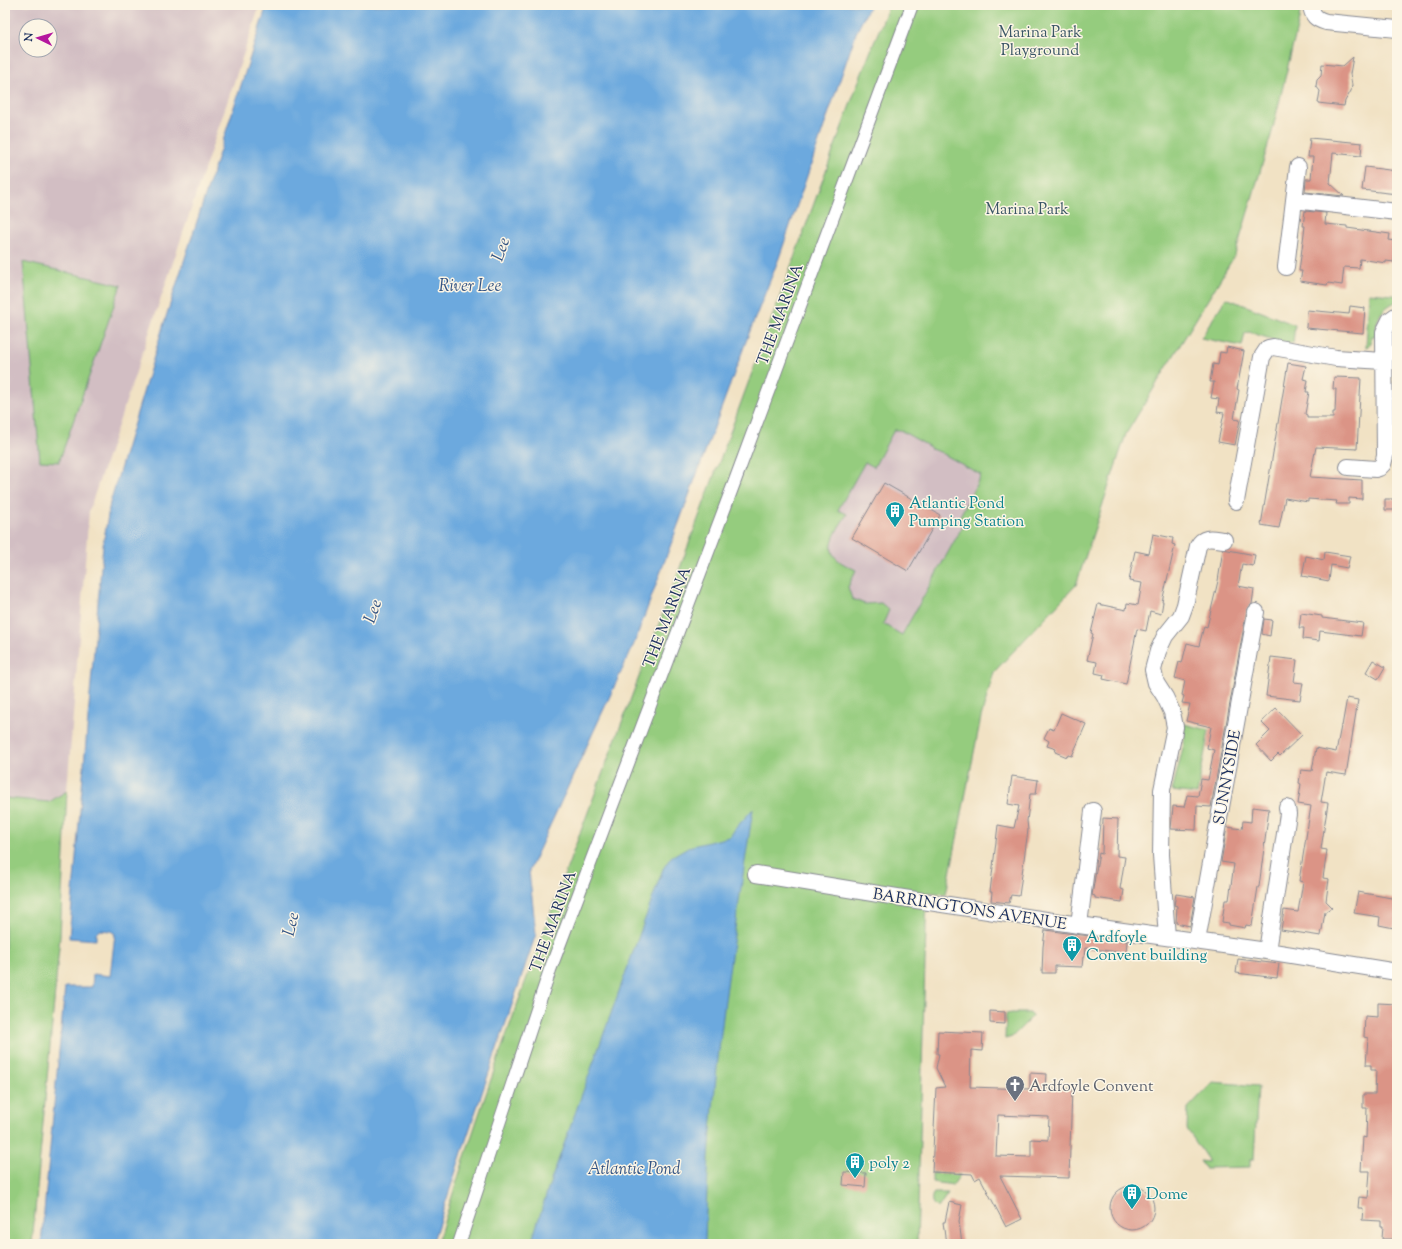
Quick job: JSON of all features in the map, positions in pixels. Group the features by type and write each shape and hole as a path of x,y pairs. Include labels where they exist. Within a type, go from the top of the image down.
{"street":[{"name":"THE MARINA","path":"459,1244 550,970 733,486 912,5"},
{"path":"1311,5 1312,12 1315,17 1326,22 1397,29"},
{"path":"1286,267 1298,166"},
{"path":"1294,200 1397,212"},
{"path":"1348,467 1376,469 1383,464 1385,456 1383,361 1384,332 1390,320 1397,315"},
{"path":"1236,501 1262,357 1268,348 1273,347 1336,358 1383,361"},
{"path":"1167,937 1161,855 1162,790 1175,727 1172,712 1156,683 1153,670 1158,650 1165,636 1181,616 1200,542 1207,538 1224,540"},
{"name":"SUNNYSIDE","path":"1198,941 1256,612"},
{"path":"1268,951 1288,814 1287,808"},
{"path":"1079,925 1093,811"},
{"name":"BARRINGTONS AVENUE","path":"756,874 1079,925 1268,951 1397,972"}],"shaded area":[{"path":"5,5 260,5 89,511 67,791 49,802 5,798"},
{"path":"891,414 993,471 902,635 800,577"}],"green space":[{"name":"Marina Park","path":"889,5 1301,5 1299,20 1272,132 1235,255 1126,434 1076,585 994,672 981,717 946,894 927,892 917,1244 437,1244 492,1078 551,912 858,83","holes":["894,430 900,430 931,449 940,452 981,475 959,518 965,522 902,635 883,624 889,610 881,603 865,604 852,599 848,587 856,570 839,561 833,554 832,549 834,536 847,514 838,510 865,462 874,467"]},
{"path":"23,262 121,285 59,462 40,461"},
{"path":"1369,293 1394,295 1397,297 1397,301 1386,308 1380,315 1375,337 1372,337 1371,343 1366,347"},
{"path":"1226,298 1295,325 1293,343 1280,342 1249,332 1245,333 1242,346 1201,338"},
{"path":"1184,724 1209,730 1197,794 1172,791 1184,744"},
{"path":"67,791 60,936 32,1244 5,1244 5,798 49,802"},
{"path":"1030,1013 1032,1016 1012,1037 1005,1039 1006,1014"},
{"path":"1213,1082 1258,1086 1254,1159 1250,1159 1250,1167 1205,1168 1200,1161 1208,1162 1208,1160 1187,1129 1188,1108"},
{"path":"932,1173 960,1175 953,1185 932,1182"},
{"path":"934,1193 948,1193 938,1208 932,1202"}],"water":[{"name":"River Lee","path":"267,5 870,5 856,33 779,258 748,336 634,644 529,871 536,934 432,1244 41,1244 65,987 92,987 93,974 110,976 115,934 111,931 100,930 96,933 96,940 69,938 103,545 110,503 164,323"},
{"name":"Atlantic Pond","path":"753,809 729,971 716,1080 707,1189 705,1244 531,1244 549,1186 663,869 671,857 688,847 730,837 735,829"}],"building":[{"path":"1353,57 1350,74 1352,85 1351,91 1345,101 1344,106 1318,103 1320,91 1316,86 1317,80 1321,76 1322,64 1343,66"},
{"path":"1310,138 1362,143 1361,156 1333,153 1330,183 1344,196 1305,192 1306,179 1311,179 1313,157 1308,157"},
{"path":"1365,167 1397,171 1397,194 1362,190"},
{"path":"1305,211 1326,213 1325,224 1347,226 1347,228 1390,234 1389,240 1396,241 1394,262 1386,261 1386,263 1360,259 1359,268 1344,267 1342,285 1328,283 1327,285 1300,281 1302,271 1299,271 1305,226 1303,226"},
{"path":"1350,306 1365,308 1363,333 1306,328 1307,310 1349,314"},
{"path":"1227,347 1244,351 1237,389 1239,390 1234,419 1240,420 1235,445 1218,442 1224,413 1217,412 1219,399 1211,398 1214,382 1210,382 1213,364 1218,365 1220,352 1226,353"},
{"path":"1288,363 1306,366 1303,379 1308,380 1306,392 1309,392 1305,414 1307,415 1307,418 1333,418 1333,412 1335,412 1336,389 1333,389 1334,377 1361,378 1357,449 1316,447 1310,477 1362,480 1362,499 1349,498 1349,504 1336,504 1337,501 1308,499 1308,502 1285,498 1279,528 1261,525"},
{"name":"Atlantic Pond Pumping Station","path":"884,483 940,515 908,571 852,538"},
{"path":"1385,499 1397,499 1397,510 1385,510"},
{"path":"1153,534 1173,538 1172,544 1175,545 1162,602 1161,614 1150,611 1146,631 1137,629 1126,684 1103,679 1104,675 1095,673 1097,662 1087,660 1093,634 1091,633 1098,604 1126,610 1127,603 1138,605 1142,583 1129,581 1135,551 1149,554"},
{"path":"1223,549 1255,555 1253,566 1242,564 1238,586 1254,589 1252,604 1247,610 1211,807 1197,806 1196,830 1171,829 1173,806 1184,807 1187,795 1198,796 1201,779 1208,780 1214,750 1207,748 1211,727 1186,721 1190,704 1182,703 1185,681 1175,678 1179,662 1182,663 1187,643 1199,646 1204,626 1207,627 1218,581"},
{"path":"1325,552 1350,556 1347,568 1331,565 1329,581 1302,576 1306,556 1324,560"},
{"path":"1301,613 1322,616 1322,618 1363,623 1361,636 1320,631 1319,641 1303,639 1304,628 1299,628"},
{"path":"1264,619 1272,620 1270,636 1262,634"},
{"path":"1271,657 1297,660 1294,682 1303,683 1300,700 1266,696"},
{"path":"1373,660 1385,667 1378,679 1366,672"},
{"path":"1347,698 1358,700 1346,775 1326,772 1321,802 1328,803 1321,849 1327,850 1323,878 1329,879 1326,901 1332,907 1325,912 1321,936 1281,930 1284,910 1298,912 1303,882 1299,881 1311,806 1298,804 1301,784 1299,783 1301,770 1312,771 1316,748 1336,752"},
{"path":"1276,708 1302,735 1280,756 1278,754 1271,761 1256,745 1270,731 1261,722"},
{"path":"1061,713 1086,724 1072,756 1068,755 1067,757 1055,752 1056,749 1047,746 1049,741 1044,738 1049,728 1054,730"},
{"path":"1012,776 1038,780 1036,794 1030,794 1027,821 1028,830 1019,896 1011,895 1009,903 991,901 992,892 990,892 998,825 1014,828 1019,806 1008,804"},
{"path":"1252,807 1269,809 1259,887 1252,926 1246,925 1245,928 1222,922 1225,900 1229,900 1234,864 1221,862 1227,827 1242,829 1243,821 1251,822"},
{"path":"1103,818 1118,819 1117,856 1125,857 1120,889 1124,890 1122,902 1095,898 1095,896 1092,895 1099,853 1102,854"},
{"path":"1358,892 1397,899 1397,912 1394,928 1379,925 1380,917 1354,913"},
{"path":"1176,894 1195,897 1190,926 1176,923 1177,906 1174,905"},
{"path":"1045,930 1127,941 1126,953 1085,948 1082,967 1055,966 1055,973 1042,973"},
{"path":"1238,959 1279,964 1277,978 1236,973"},
{"path":"1378,1003 1397,1004 1397,1232 1395,1231 1395,1239 1382,1239 1383,1226 1381,1226 1381,1221 1362,1220 1363,1208 1358,1208 1359,1197 1368,1198 1370,1171 1361,1171 1363,1137 1366,1138 1367,1108 1363,1108 1363,1094 1375,1094 1376,1070 1371,1070 1371,1065 1366,1065 1368,1038 1364,1037 1365,1016 1378,1017"},
{"path":"990,1011 1005,1012 1005,1024 990,1023"},
{"path":"938,1031 983,1033 982,1051 971,1050 970,1087 1030,1089 1030,1073 1047,1074 1046,1088 1072,1089 1069,1178 1000,1176 1022,1219 1006,1227 980,1177 975,1180 972,1174 932,1172 936,1088 945,1087 936,1068 939,1054 937,1054","holes":["998,1115 1049,1117 1048,1140 1031,1139 1031,1157 996,1156"]},
{"name":"poly 2","path":"844,1172 866,1173 865,1187 843,1185"},
{"name":"Dome","path":"1128,1186 1136,1186 1148,1192 1154,1204 1154,1212 1148,1224 1136,1230 1128,1230 1116,1224 1110,1212 1110,1204 1116,1192"},
{"path":"949,1202 962,1205 959,1221 962,1244 946,1244 943,1222 945,1222"}],"place":[{"name":"Atlantic Pond Pumping Station","path":"895,528"},
{"name":"Ardfoyle Convent building","path":"1072,962"},
{"name":"Ardfoyle Convent","path":"1015,1102"},
{"name":"poly 2","path":"855,1179"},
{"name":"Dome","path":"1132,1210"}],"park label":[{"name":"Marina Park Playground","path":"1040,40"}],"water label":[{"name":"Lee","path":"500,249"},
{"name":"Lee","path":"372,611"},
{"name":"Lee","path":"290,924"}]}
